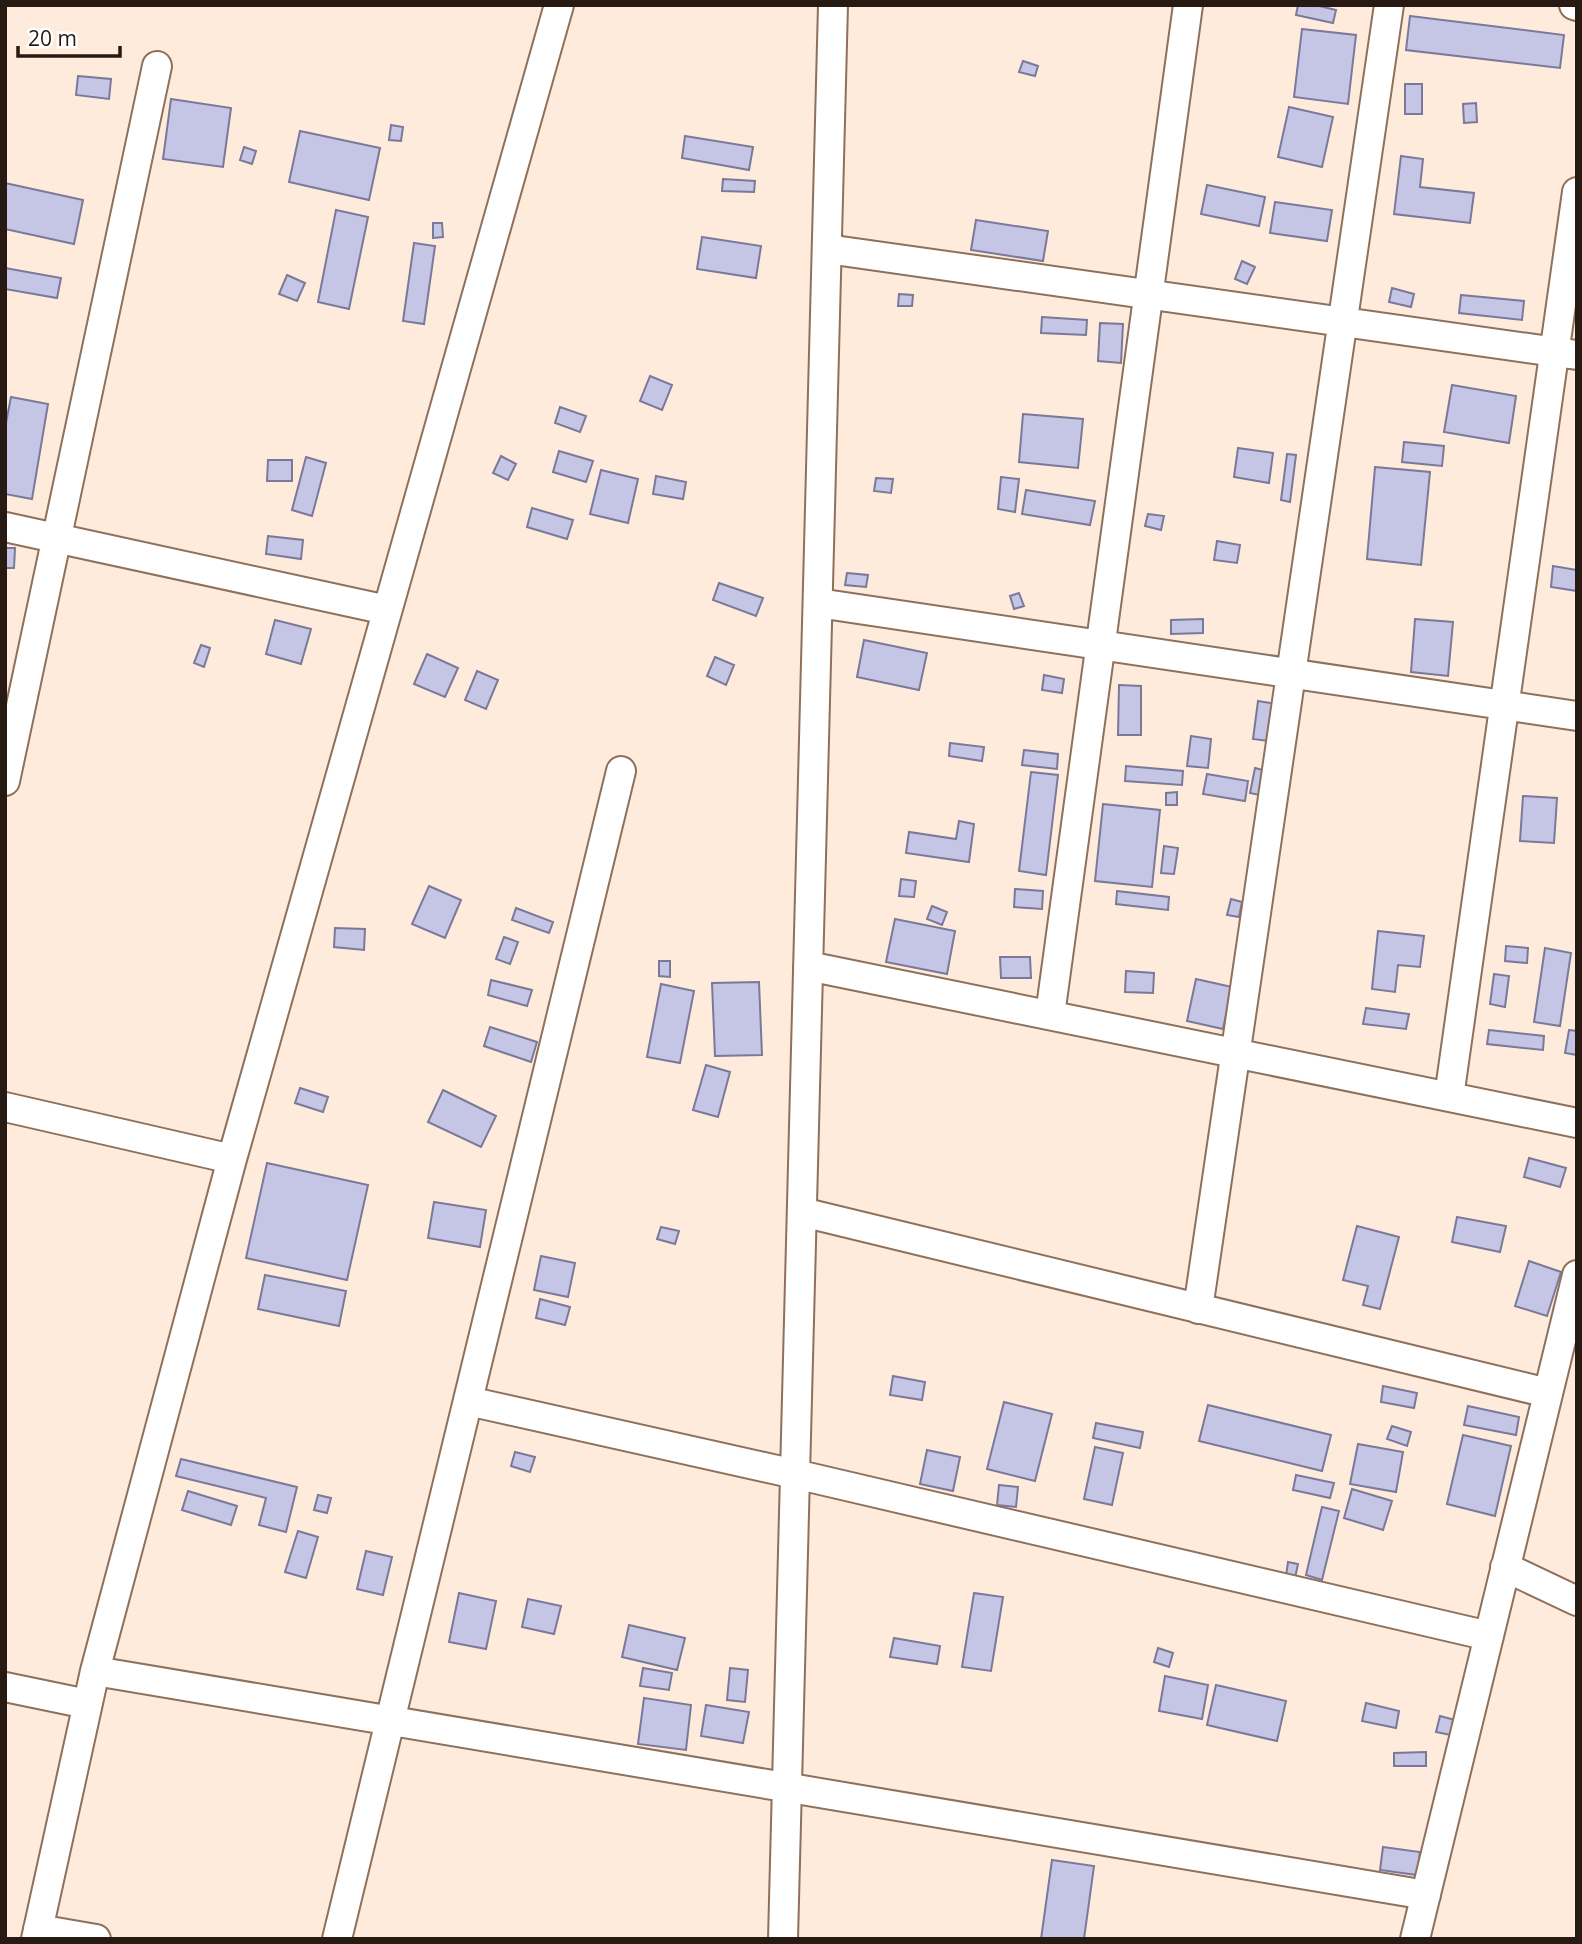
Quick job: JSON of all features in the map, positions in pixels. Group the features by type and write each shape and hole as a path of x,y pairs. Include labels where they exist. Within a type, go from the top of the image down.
{"street":[{"path":"96,1939 37,1934 87,1704 232,1159 559,5"},
{"path":"783,1939 833,5"},
{"path":"1050,1015 1188,5"},
{"path":"1198,1309 1389,5"},
{"path":"5,781 157,66"},
{"path":"1449,1097 1504,705 1565,354 1577,192"},
{"path":"827,249 1565,354"},
{"path":"5,527 387,610"},
{"path":"818,603 1577,716"},
{"path":"337,1939 621,771"},
{"path":"808,965 1577,1123"},
{"path":"5,1107 232,1159"},
{"path":"802,1212 1548,1393"},
{"path":"1415,1939 1577,1275"},
{"path":"468,1401 1489,1636"},
{"path":"1505,1567 1577,1601"},
{"path":"95,1671 1426,1895"},
{"path":"5,1687 87,1704"}],"building":[{"path":"1298,5 1315,5 1336,10 1333,23 1296,15"},
{"path":"1410,16 1564,35 1560,68 1406,50"},
{"path":"1302,29 1356,35 1348,104 1294,97"},
{"path":"1023,61 1038,66 1035,76 1019,72"},
{"path":"78,76 111,79 109,99 76,95"},
{"path":"1405,84 1422,84 1422,114 1405,114"},
{"path":"171,99 231,108 223,167 163,159"},
{"path":"1476,103 1477,122 1464,123 1463,104"},
{"path":"1289,107 1333,117 1322,167 1278,157"},
{"path":"391,125 403,127 401,141 389,140"},
{"path":"300,131 380,148 369,200 289,182"},
{"path":"685,136 753,147 749,170 682,158"},
{"path":"244,147 256,151 252,164 240,160"},
{"path":"1401,156 1423,159 1420,187 1474,193 1470,223 1394,214"},
{"path":"723,179 755,181 754,192 722,191"},
{"path":"5,183 83,200 74,244 5,229"},
{"path":"1207,185 1265,197 1259,226 1201,214"},
{"path":"1275,202 1332,210 1327,241 1270,233"},
{"path":"336,210 368,217 349,309 318,302"},
{"path":"976,220 1048,231 1043,261 971,250"},
{"path":"433,223 442,223 443,237 433,238"},
{"path":"702,237 761,246 756,278 697,269"},
{"path":"414,243 435,246 424,324 403,321"},
{"path":"1242,261 1255,267 1247,284 1235,279"},
{"path":"5,268 61,278 57,298 5,289"},
{"path":"287,275 305,283 297,301 279,294"},
{"path":"1392,288 1414,294 1411,307 1389,302"},
{"path":"899,294 913,295 912,306 898,306"},
{"path":"1461,295 1524,301 1522,320 1459,313"},
{"path":"1042,317 1087,320 1086,335 1041,333"},
{"path":"1100,323 1123,324 1121,363 1098,361"},
{"path":"650,376 672,385 662,410 640,401"},
{"path":"1452,385 1516,396 1509,443 1444,432"},
{"path":"11,397 48,404 32,499 5,494 5,428"},
{"path":"560,407 586,416 580,432 555,423"},
{"path":"1023,414 1083,419 1078,468 1019,462"},
{"path":"1404,442 1444,446 1442,466 1402,462"},
{"path":"1238,448 1273,453 1269,483 1234,477"},
{"path":"559,451 593,461 586,482 553,472"},
{"path":"1287,454 1296,455 1290,502 1281,500"},
{"path":"501,456 516,464 508,480 493,473"},
{"path":"306,457 326,463 312,516 292,510"},
{"path":"268,460 292,460 292,481 267,481"},
{"path":"1375,467 1430,472 1421,565 1367,559"},
{"path":"601,470 638,479 628,523 590,514"},
{"path":"656,476 686,482 683,499 653,494"},
{"path":"1001,477 1019,479 1015,512 998,509"},
{"path":"876,478 893,479 891,493 874,491"},
{"path":"1026,490 1095,501 1090,525 1022,514"},
{"path":"532,508 573,520 567,539 527,527"},
{"path":"1148,514 1164,516 1161,530 1145,526"},
{"path":"268,536 303,540 301,559 266,554"},
{"path":"1217,541 1240,545 1237,563 1214,560"},
{"path":"5,548 15,548 14,568 5,568"},
{"path":"1553,566 1577,570 1577,591 1551,587"},
{"path":"847,573 868,575 866,587 845,585"},
{"path":"719,583 763,598 756,616 713,600"},
{"path":"1019,593 1024,606 1014,609 1010,596"},
{"path":"1203,619 1203,633 1171,634 1171,620"},
{"path":"1415,619 1453,622 1448,676 1411,672"},
{"path":"275,620 311,629 301,664 266,654"},
{"path":"864,640 927,653 919,690 857,677"},
{"path":"201,645 210,648 204,667 194,663"},
{"path":"427,654 458,668 445,697 414,684"},
{"path":"715,657 734,665 726,685 707,676"},
{"path":"477,671 498,680 486,709 465,700"},
{"path":"1044,675 1064,679 1062,693 1042,690"},
{"path":"1119,685 1141,686 1141,735 1118,735"},
{"path":"1258,701 1282,705 1276,742 1253,739"},
{"path":"1191,736 1211,739 1208,768 1187,766"},
{"path":"950,743 984,747 982,761 949,756"},
{"path":"1024,750 1058,754 1057,769 1022,765"},
{"path":"1126,766 1183,771 1182,785 1125,781"},
{"path":"1255,768 1270,772 1265,796 1250,793"},
{"path":"1031,772 1058,775 1046,875 1019,871"},
{"path":"1207,774 1248,781 1245,801 1203,794"},
{"path":"1177,792 1177,805 1166,805 1166,793"},
{"path":"1523,796 1557,798 1554,843 1520,841"},
{"path":"1103,804 1160,810 1152,887 1095,881"},
{"path":"959,821 974,824 969,862 906,853 909,832 956,839"},
{"path":"1164,846 1178,848 1174,874 1161,873"},
{"path":"901,879 916,881 914,897 899,896"},
{"path":"429,886 461,900 445,938 412,924"},
{"path":"1015,889 1043,891 1042,909 1014,907"},
{"path":"1117,891 1169,897 1168,910 1116,904"},
{"path":"1231,899 1242,902 1239,917 1227,915"},
{"path":"932,906 947,912 942,925 927,919"},
{"path":"516,908 553,922 549,933 512,920"},
{"path":"895,919 955,931 947,974 886,962"},
{"path":"335,928 365,929 364,950 334,947"},
{"path":"1378,931 1424,936 1420,967 1398,965 1395,992 1372,989"},
{"path":"504,937 518,942 510,964 496,959"},
{"path":"1506,946 1528,948 1527,963 1505,961"},
{"path":"1545,948 1571,953 1560,1026 1534,1022"},
{"path":"1000,957 1030,957 1031,978 1001,978"},
{"path":"659,961 670,961 670,977 659,976"},
{"path":"1126,971 1154,973 1153,993 1125,992"},
{"path":"1494,974 1509,976 1505,1007 1490,1004"},
{"path":"1196,979 1232,987 1223,1029 1187,1021"},
{"path":"491,980 532,990 527,1006 488,995"},
{"path":"759,982 762,1055 715,1056 712,983"},
{"path":"661,984 694,991 680,1063 647,1057"},
{"path":"1366,1008 1409,1014 1406,1029 1363,1024"},
{"path":"490,1027 537,1042 531,1062 484,1046"},
{"path":"1489,1030 1544,1036 1543,1050 1487,1044"},
{"path":"1569,1030 1577,1031 1577,1055 1565,1053"},
{"path":"706,1065 730,1072 718,1117 693,1110"},
{"path":"300,1088 328,1097 323,1112 295,1103"},
{"path":"443,1090 496,1116 481,1147 428,1122"},
{"path":"1529,1158 1566,1168 1560,1187 1524,1177"},
{"path":"267,1163 368,1185 347,1280 246,1258"},
{"path":"434,1202 486,1210 480,1247 428,1238"},
{"path":"1457,1217 1506,1226 1500,1252 1452,1242"},
{"path":"1357,1226 1399,1237 1380,1309 1363,1305 1368,1286 1343,1280"},
{"path":"661,1227 679,1231 675,1244 657,1239"},
{"path":"541,1256 575,1263 568,1297 534,1290"},
{"path":"1529,1261 1561,1272 1547,1316 1515,1306"},
{"path":"265,1275 346,1291 339,1326 258,1309"},
{"path":"540,1299 570,1307 565,1325 536,1318"},
{"path":"893,1376 925,1382 922,1400 890,1395"},
{"path":"1383,1386 1417,1393 1414,1408 1381,1402"},
{"path":"1004,1402 1052,1414 1035,1481 987,1469"},
{"path":"1208,1405 1331,1435 1322,1471 1199,1441"},
{"path":"1468,1406 1519,1417 1516,1435 1464,1425"},
{"path":"1096,1423 1143,1432 1140,1448 1093,1438"},
{"path":"1392,1426 1411,1432 1407,1446 1387,1439"},
{"path":"1463,1435 1511,1446 1495,1516 1447,1504"},
{"path":"1358,1444 1403,1452 1396,1492 1350,1484"},
{"path":"1095,1447 1123,1453 1112,1505 1084,1499"},
{"path":"927,1450 960,1457 953,1491 920,1484"},
{"path":"515,1452 535,1457 530,1472 511,1466"},
{"path":"181,1459 297,1487 286,1532 259,1525 266,1498 176,1476"},
{"path":"1296,1475 1334,1483 1330,1498 1293,1490"},
{"path":"999,1485 1018,1487 1016,1507 997,1505"},
{"path":"1352,1489 1392,1501 1383,1530 1344,1518"},
{"path":"188,1491 237,1506 231,1525 182,1510"},
{"path":"318,1495 331,1498 327,1513 314,1510"},
{"path":"1322,1507 1339,1511 1322,1580 1306,1575"},
{"path":"298,1531 318,1537 306,1578 285,1572"},
{"path":"366,1551 392,1557 383,1595 357,1589"},
{"path":"1288,1562 1298,1564 1295,1578 1286,1576"},
{"path":"459,1593 496,1601 486,1649 449,1642"},
{"path":"974,1593 1003,1597 991,1671 962,1667"},
{"path":"528,1599 561,1606 554,1634 522,1627"},
{"path":"629,1625 685,1638 677,1670 622,1657"},
{"path":"894,1638 940,1646 937,1664 890,1657"},
{"path":"1158,1648 1173,1653 1169,1667 1154,1662"},
{"path":"643,1668 672,1673 669,1690 640,1686"},
{"path":"730,1668 748,1670 745,1702 727,1700"},
{"path":"1165,1676 1208,1685 1202,1719 1159,1711"},
{"path":"1216,1685 1286,1701 1277,1741 1207,1725"},
{"path":"644,1698 691,1705 686,1750 638,1744"},
{"path":"1366,1703 1399,1711 1396,1728 1362,1721"},
{"path":"706,1705 749,1712 743,1743 701,1736"},
{"path":"1440,1716 1455,1720 1451,1735 1436,1732"},
{"path":"1426,1752 1426,1766 1394,1766 1394,1753"},
{"path":"1383,1847 1420,1852 1417,1875 1380,1870"},
{"path":"1052,1860 1094,1866 1084,1939 1041,1939"}]}
